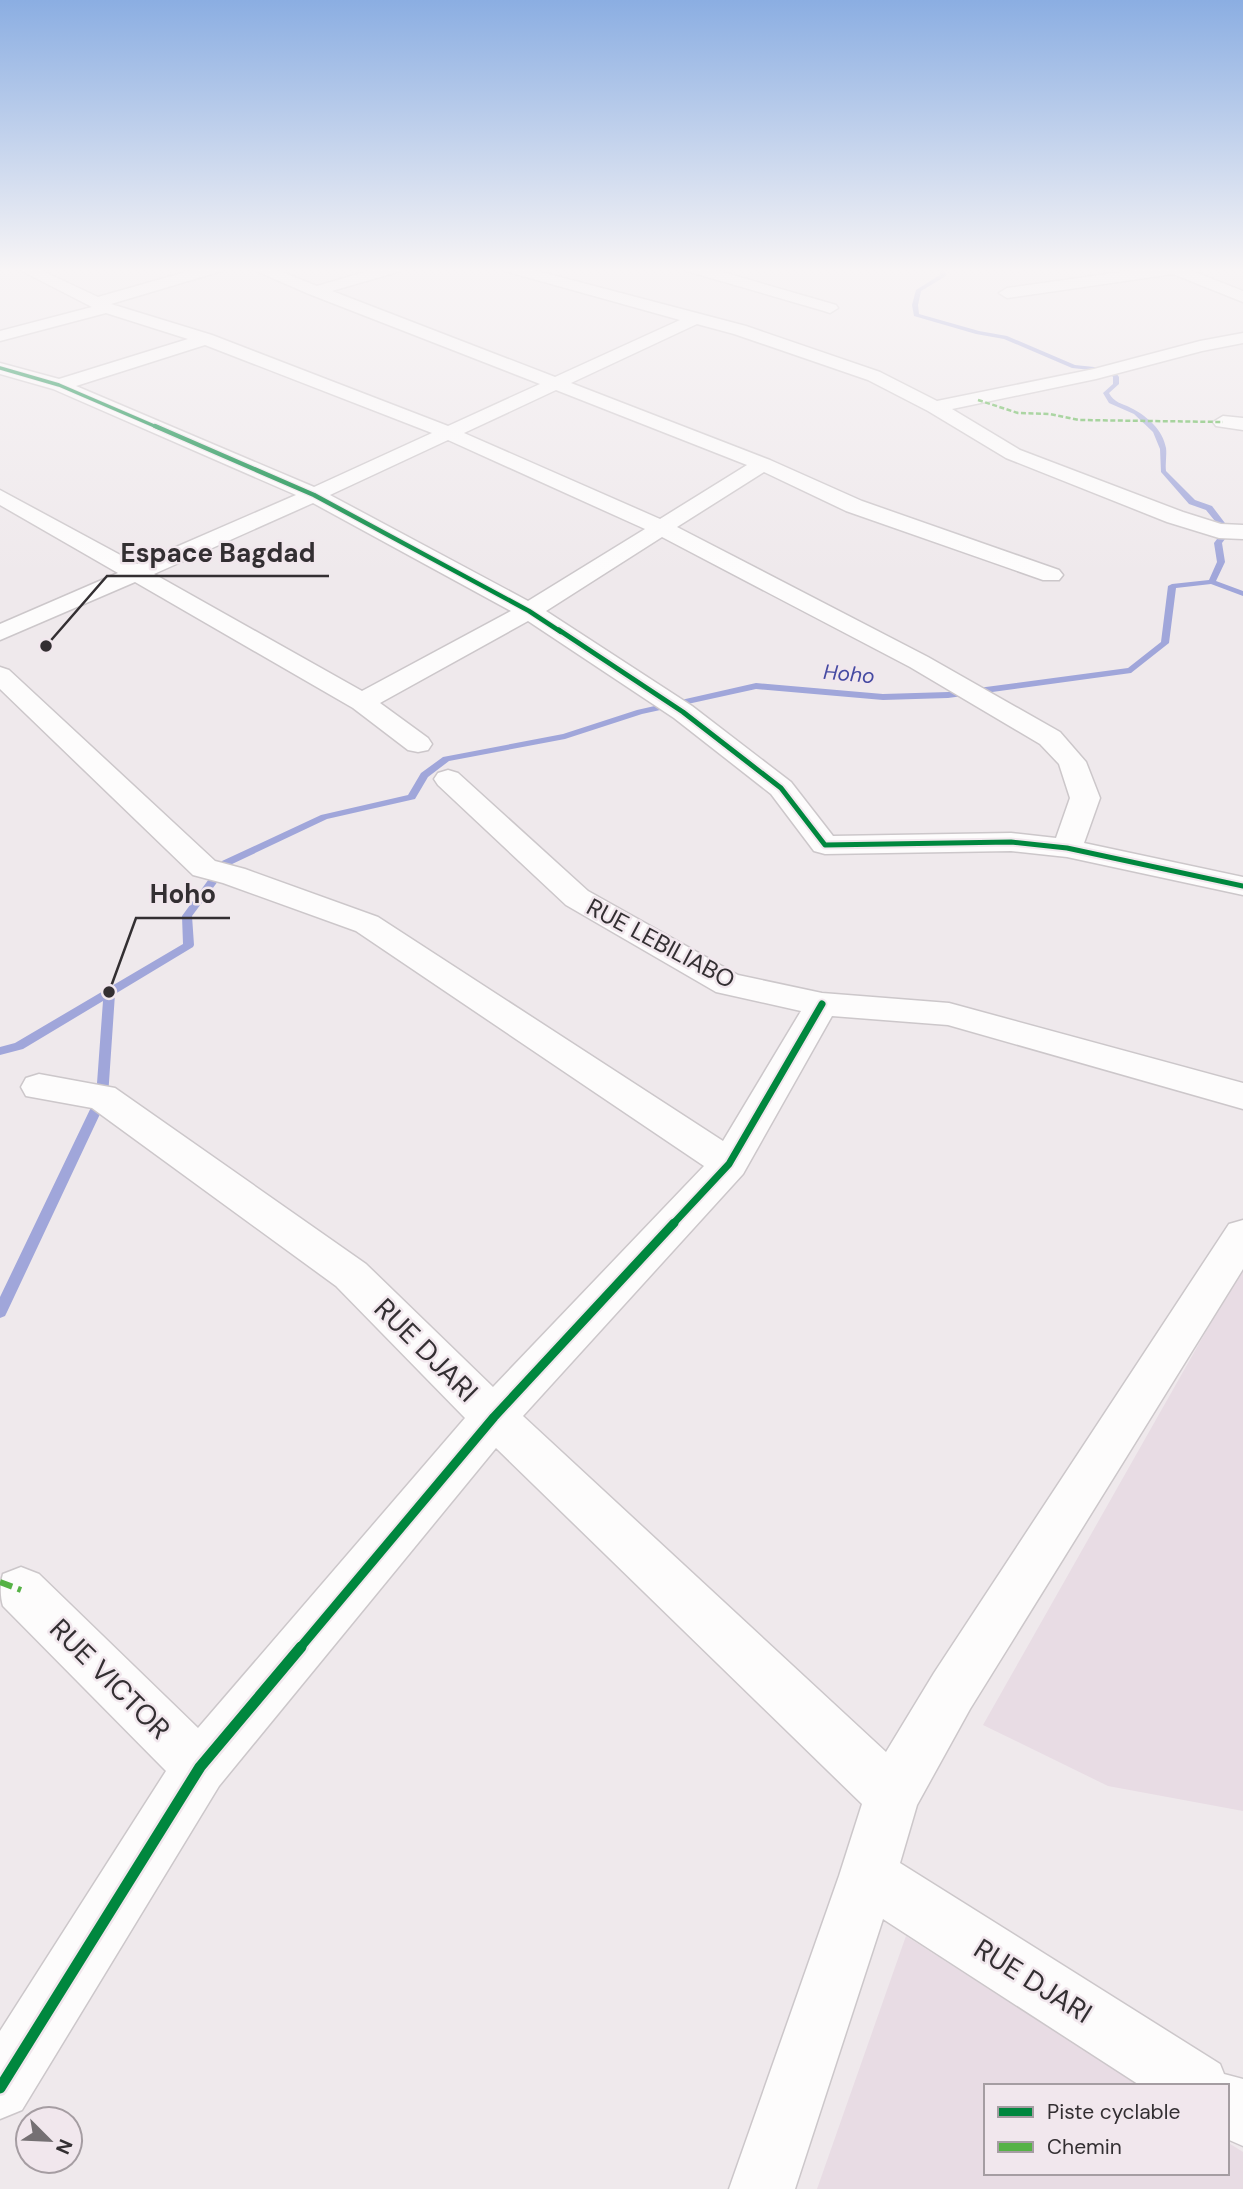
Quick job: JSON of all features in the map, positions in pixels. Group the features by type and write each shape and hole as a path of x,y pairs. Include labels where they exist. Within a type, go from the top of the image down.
{"street":[{"path":"4,369 59,385 314,495 529,611 677,708 781,788 825,845 1011,842 1067,848 1243,886"},
{"path":"59,385 110,369"},
{"path":"284,369 446,432 662,527 972,692 1050,738 1072,762 1086,798 1067,848"},
{"path":"517,369 763,464 854,506 1051,575"},
{"path":"0,633 314,495 584,369"},
{"path":"854,369 874,376 935,407 1013,454 1162,512 1219,531 1243,532"},
{"path":"935,407 1114,369"},
{"path":"1223,422 1243,424"},
{"path":"362,702 529,611 763,464"},
{"path":"7,505 137,574 362,702 418,744"},
{"path":"0,675 219,872 367,924 729,1164"},
{"name":"RUE LEBILIABO","path":"448,779 578,898 728,984 822,1004 949,1014 1243,1096"},
{"path":"0,2088 200,1767 494,1417 729,1164 822,1004"},
{"name":"RUE DJARI","path":"39,1087 102,1097 351,1275 494,1417 892,1795"},
{"path":"762,2189 868,1876 892,1795 952,1691 1243,1235"},
{"name":"RUE VICTOR","path":"21,1590 200,1767"},
{"name":"RUE DJARI","path":"868,1876 1196,2084"}],"shaded area":[{"path":"1243,1266 1243,1811 1108,1786 983,1725"},
{"path":"906,1936 1137,2084 984,2084 984,2175 1229,2175 1229,2143 1243,2152 1243,2189 817,2189"}],"waterway":[{"name":"Hoho","path":"1101,369 1111,370 1116,377 1116,384 1106,393 1111,402 1144,418 1161,440 1163,471 1192,502 1209,508 1227,531 1218,543 1221,562 1212,582"},
{"name":"Hoho","path":"109,993 189,945 187,916 226,863 324,817 412,797 424,775 446,759 565,736 640,712 756,686 883,697 948,695 1131,670 1165,643 1172,586 1212,582"},
{"path":"1212,582 1243,594"},
{"name":"Hoho","path":"0,1051 19,1046 109,993"},
{"path":"0,1312 102,1097 109,993"}],"marked path":[{"path":"978,400 1018,413 1050,414 1079,420 1223,422"},
{"path":"0,1582 21,1590"}],"cycle path":[{"path":"4,369 59,385 314,495 529,611 683,712 781,788 825,845 1011,842 1067,848 1243,886"},
{"path":"0,2088 200,1767 494,1417 729,1164 822,1004"}],"place":[{"name":"Espace Bagdad","path":"46,646"},
{"name":"Hoho","path":"109,992"}]}
